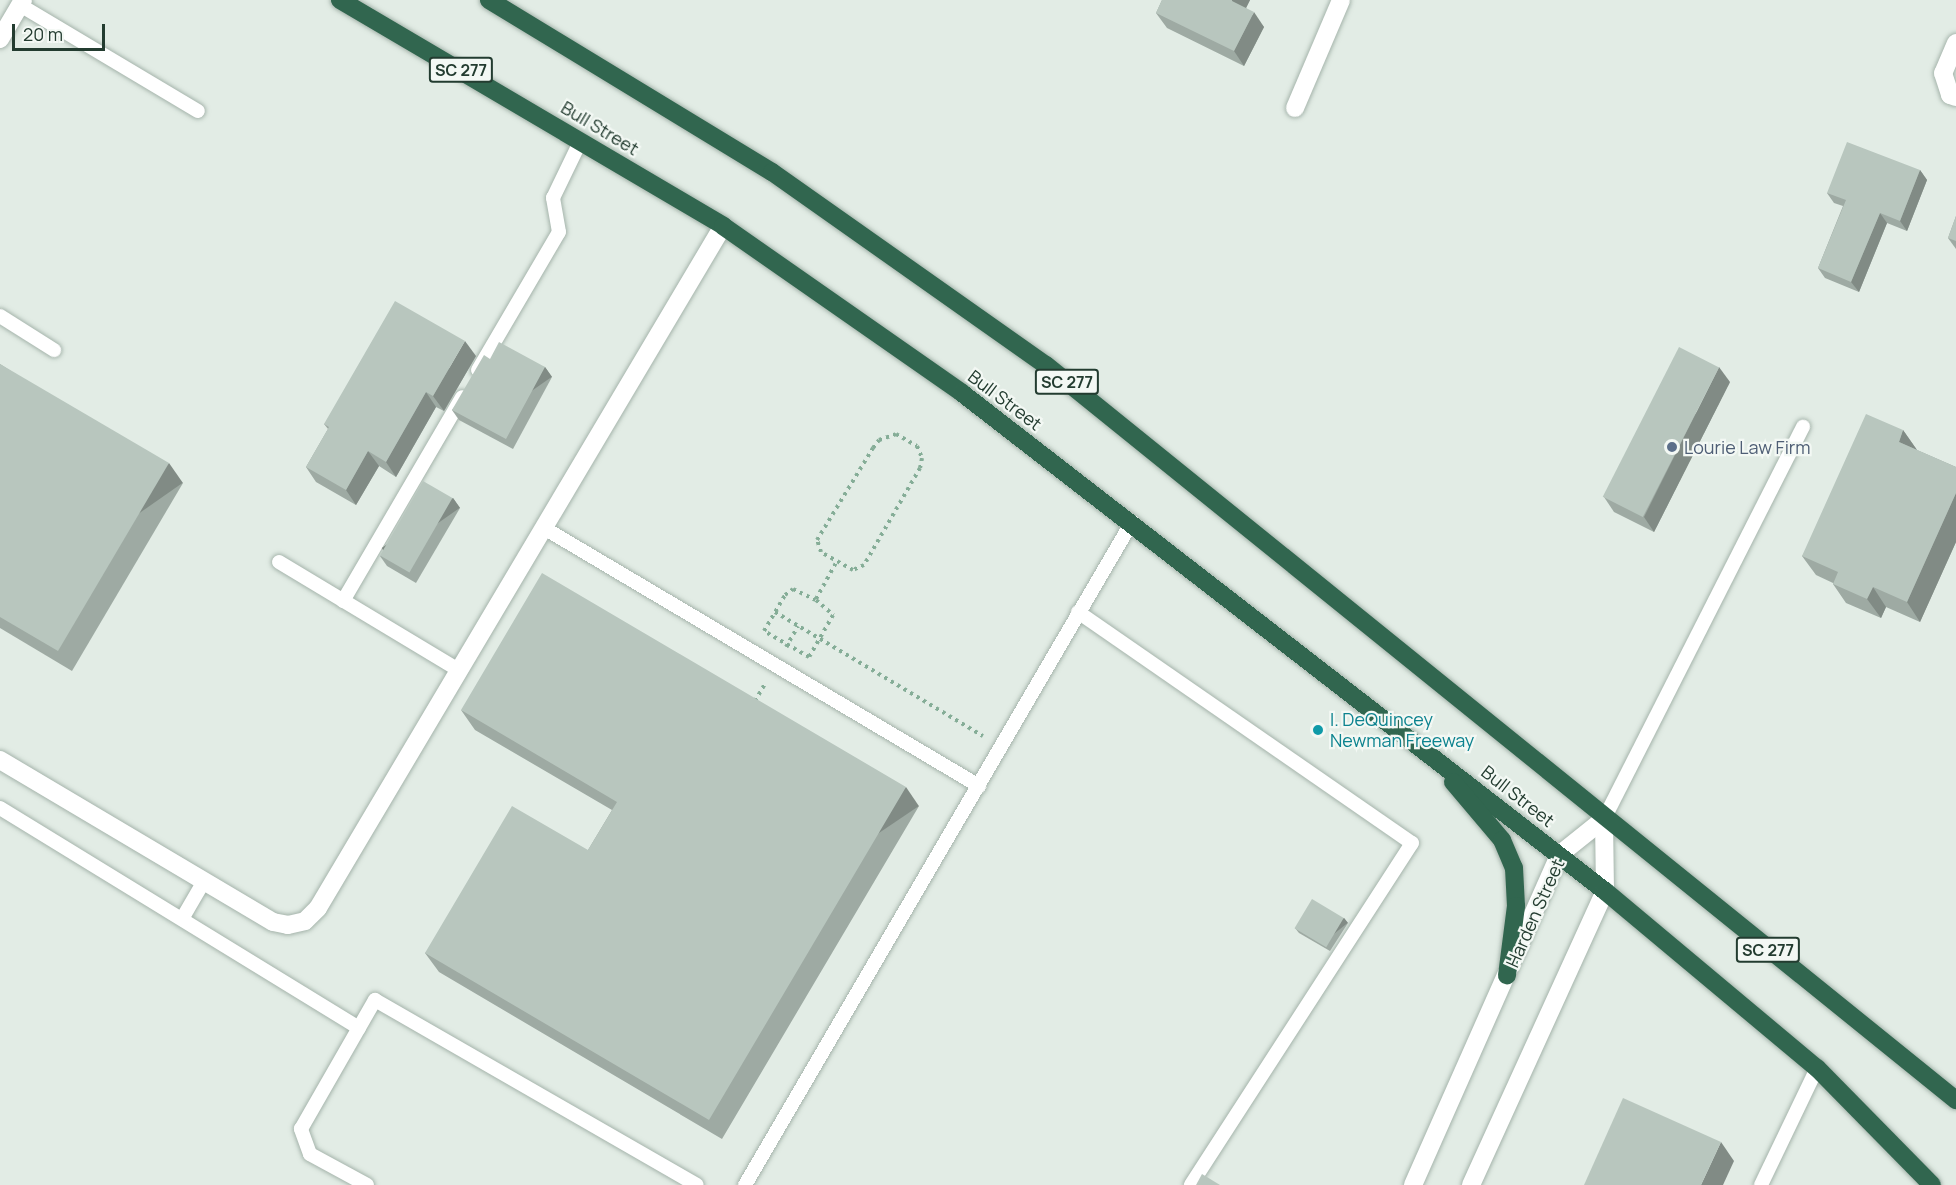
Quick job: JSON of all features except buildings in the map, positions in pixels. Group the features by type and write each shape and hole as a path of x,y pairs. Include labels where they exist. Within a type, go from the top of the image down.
{"highway":[{"name":"Bull Street","path":"340,0 581,140 723,226 962,393 1132,522 1605,891"},
{"name":"Bull Street","path":"489,0 772,172 1046,365 1604,819"},
{"path":"1429,753 1502,840 1514,868 1516,906 1507,975"},
{"name":"SC 277","path":"1604,819 1956,1100"},
{"name":"SC 277","path":"1605,891 1817,1068 1932,1185"}],"street":[{"path":"1295,108 1341,0"},
{"path":"0,39 22,2"},
{"path":"1956,43 1943,73 1950,94 1956,96"},
{"path":"0,760 273,922 288,925 305,921 318,908 723,226"},
{"name":"Harden Street","path":"1413,1185 1559,855 1604,819"},
{"path":"1471,1185 1605,891 1604,819"}],"lane":[{"path":"22,2 198,111"},
{"path":"343,601 559,232 553,198 581,140"},
{"path":"0,316 54,350"},
{"path":"1604,819 1803,428"},
{"path":"745,1185 1132,522"},
{"path":"544,528 979,786"},
{"path":"279,562 459,670"},
{"path":"1078,612 1412,843 1191,1185"},
{"path":"0,808 359,1028"},
{"path":"182,919 204,881"},
{"path":"367,1185 310,1154 301,1129 375,1000 697,1185"},
{"path":"1761,1185 1817,1068"}],"path":[{"path":"896,434 909,439 922,458 920,468 864,565 852,570 837,561 821,552 817,540 879,440 896,434"},
{"path":"816,600 837,561"},
{"path":"764,631 793,589 816,600 833,615 809,657"},
{"path":"775,612 1002,747"}],"place":[{"name":"Lourie Law Firm","path":"1672,447"},
{"name":"I. DeQuincey Newman Freeway","path":"1318,730"}]}
